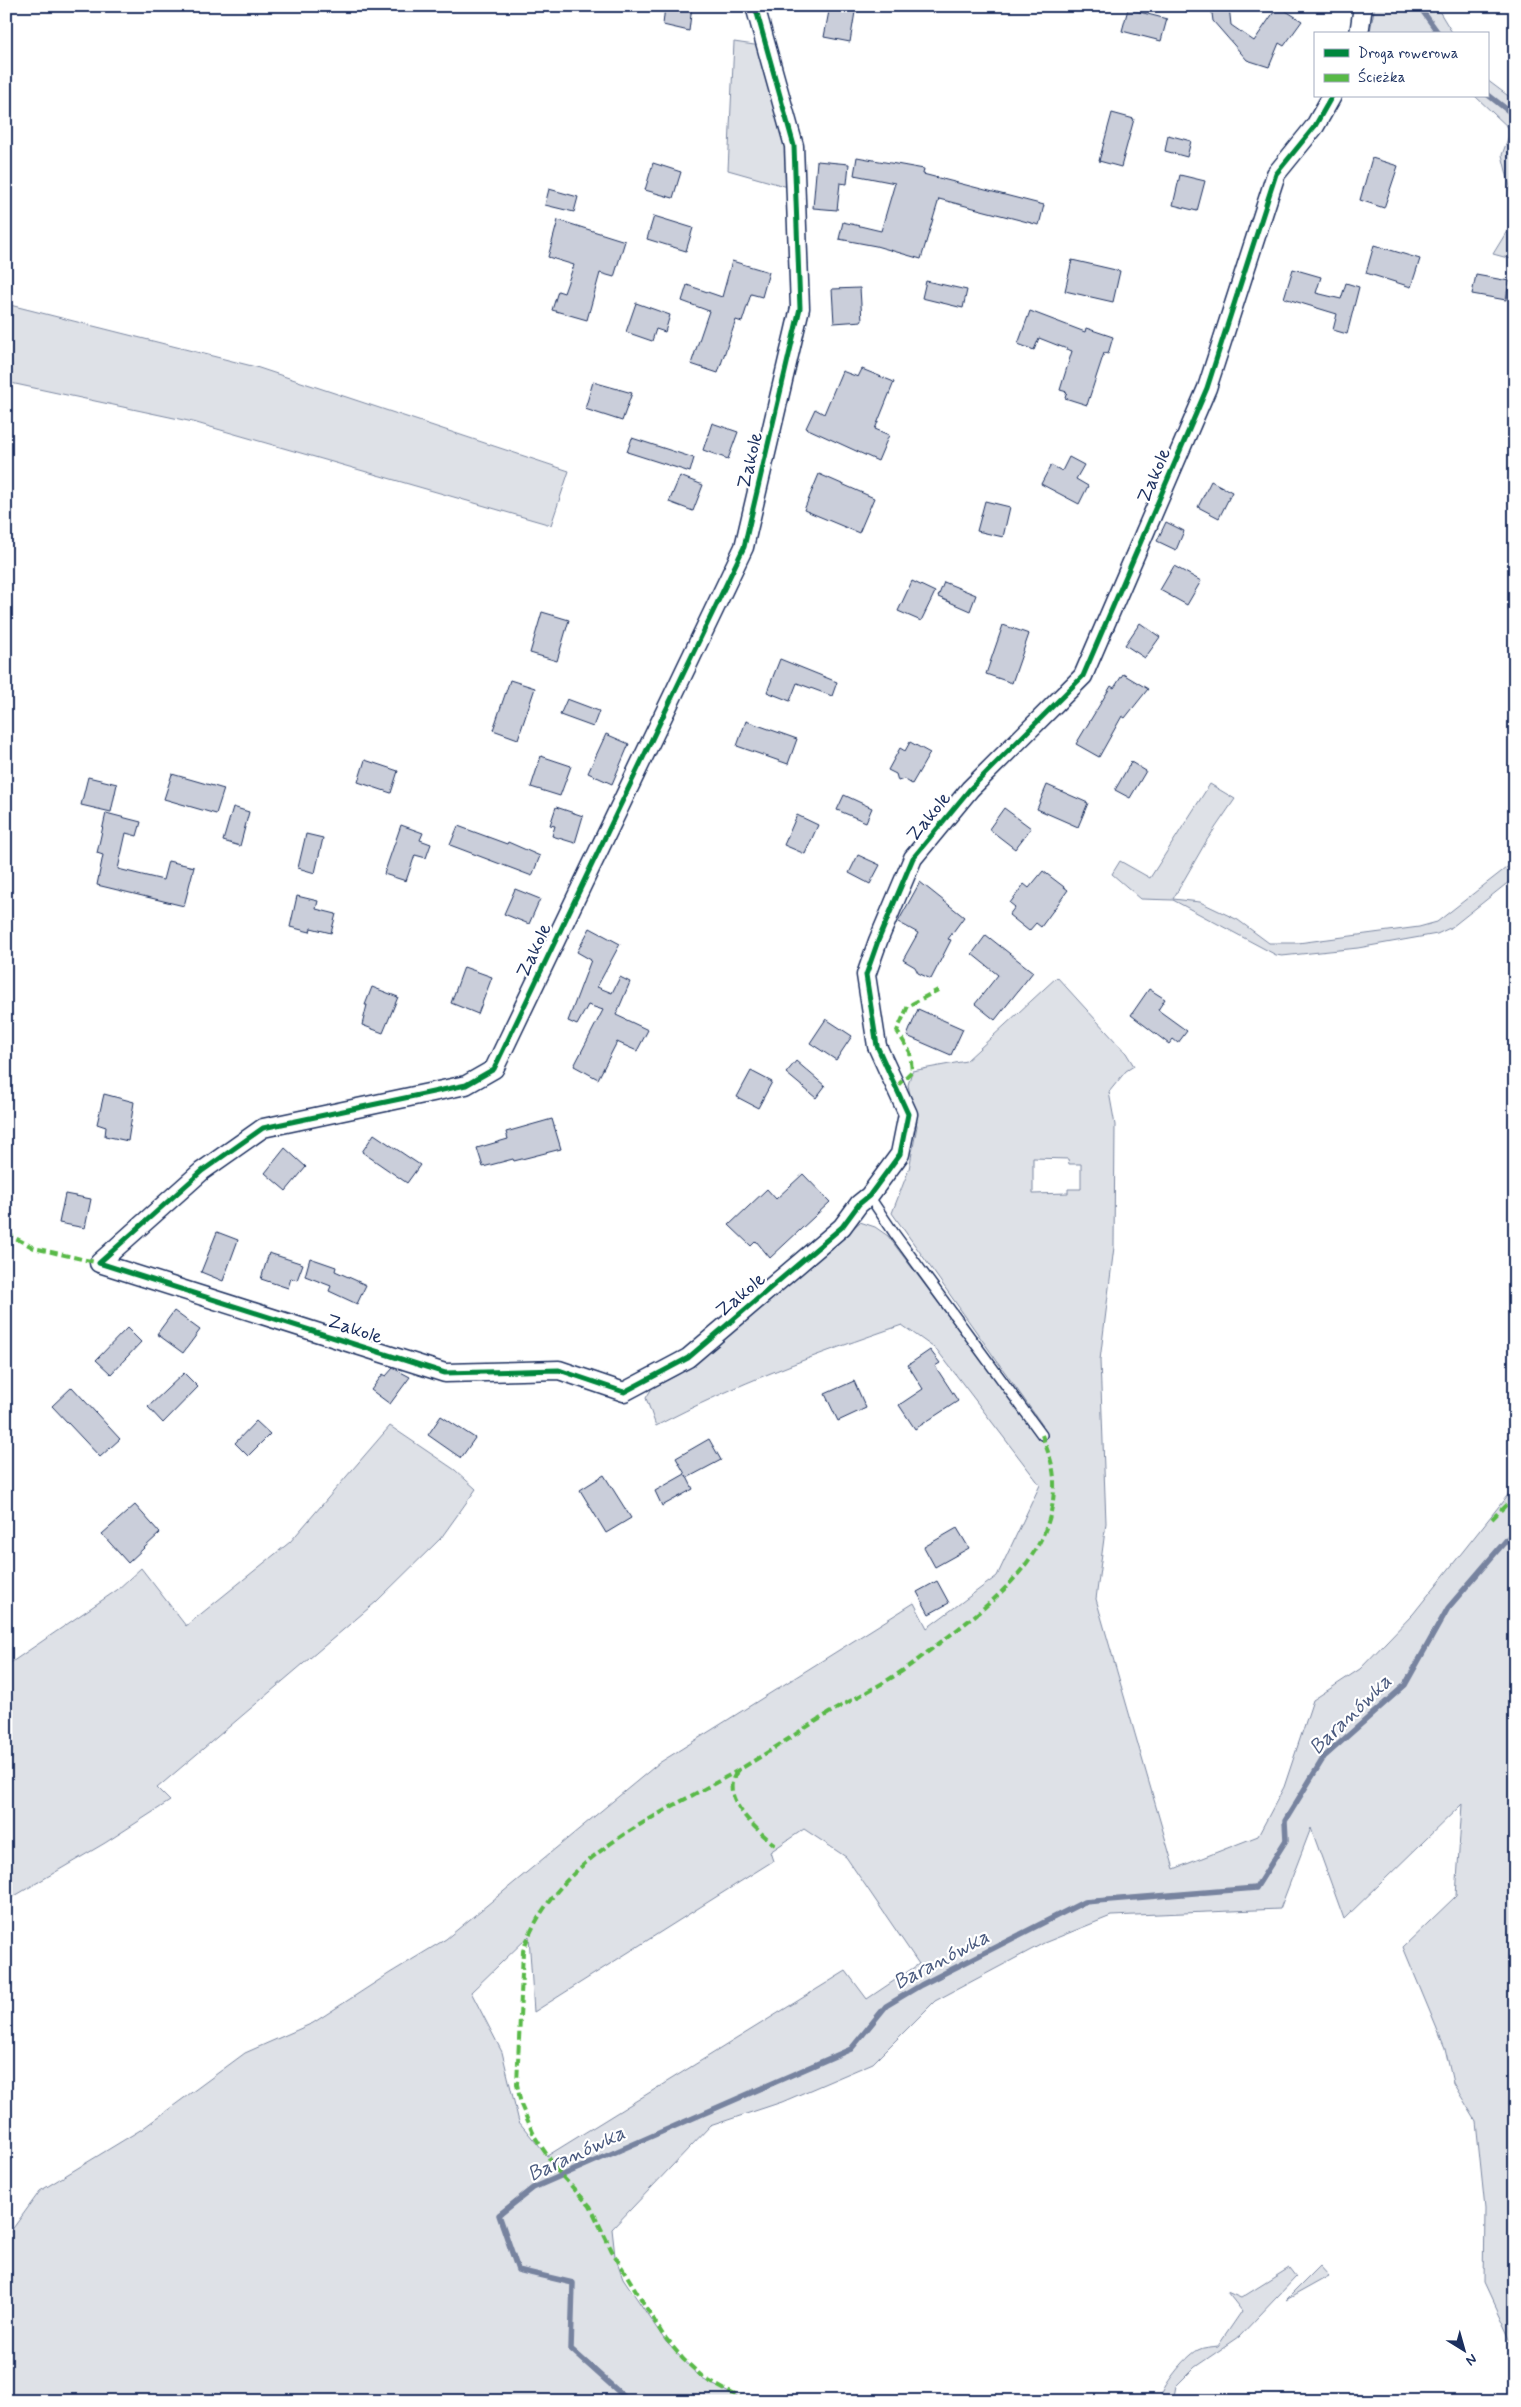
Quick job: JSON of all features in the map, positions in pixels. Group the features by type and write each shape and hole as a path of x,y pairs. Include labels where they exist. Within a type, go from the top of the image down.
{"street":[{"name":"Zakole","path":"755,6 794,146 800,308 744,547 494,1069 466,1085 264,1128 202,1170 99,1263 445,1373 559,1370 624,1392 688,1358 842,1227 859,1204 869,1196 900,1154 908,1114 877,1046 866,975 878,940 913,858 970,789 1083,676 1208,388 1276,174 1314,126 1331,98"},
{"path":"1359,32 1363,6"}],"lane":[{"path":"869,1196 1042,1436"}],"shaded area":[{"path":"1375,6 1436,6 1452,32 1372,32 1370,31"},
{"path":"734,42 761,46 785,127 788,187 728,170"},
{"path":"1488,81 1515,101 1515,207 1502,155 1511,130 1477,98 1488,98"},
{"path":"1515,218 1515,260 1493,254"},
{"path":"6,304 256,367 569,471 551,525 193,422 6,382"},
{"path":"1210,784 1235,799 1207,840 1173,899 1200,902 1238,920 1269,943 1298,943 1419,927 1437,922 1515,861 1515,877 1452,927 1437,934 1358,948 1282,956 1276,955 1173,900 1141,899 1112,874 1120,861 1150,878"},
{"path":"1057,977 1126,1053 1134,1066 1126,1071 1109,1092 1115,1125 1114,1247 1100,1360 1106,1523 1096,1599 1174,1869 1258,1836 1284,1787 1313,1700 1360,1669 1413,1614 1515,1486 1515,1919 1513,1952 1515,1987 1515,2350 1484,2283 1485,2209 1476,2121 1453,2083 1445,2048 1403,1947 1456,1896 1462,1804 1344,1919 1311,1828 1280,1909 1111,1916 1044,1943 935,2001 873,2063 782,2102 710,2126 612,2229 615,2256 623,2278 666,2342 702,2379 745,2401 6,2401 6,2238 40,2191 142,2129 245,2053 313,2023 446,1939 659,1763 914,1603 927,1628 997,1576 1040,1485 937,1350 902,1325 746,1383 656,1426 646,1398 652,1388 679,1374 717,1344 860,1222 875,1227 888,1236 1032,1427 1043,1426 892,1213 909,1169 917,1126 908,1085 912,1071 966,1061","holes":["1033,1158 1068,1159 1069,1164 1081,1164 1081,1189 1068,1189 1068,1193 1033,1194","804,1829 846,1857 919,1964 867,1999 846,1971 547,2156 519,2122 502,2052 471,1992 529,1936 534,2012 773,1861 770,1852"]},
{"path":"390,1426 455,1470 476,1489 441,1538 376,1602 157,1788 170,1801 105,1843 6,1901 6,1666 117,1590 141,1568 186,1626 290,1542"},
{"path":"1320,2266 1329,2276 1286,2300"},
{"path":"1289,2268 1296,2277 1239,2337 1195,2367 1176,2386 1173,2401 1160,2401 1164,2388 1181,2365 1198,2350 1218,2346 1242,2311 1227,2292 1241,2298"}],"building":[{"path":"665,6 692,6 689,31 663,25"},
{"path":"830,6 856,6 850,42 824,37"},
{"path":"1211,6 1229,6 1231,25 1254,41 1278,6 1302,21 1284,46 1279,43 1269,67 1247,60 1213,21"},
{"path":"1128,9 1167,19 1161,41 1122,31"},
{"path":"1112,113 1134,119 1121,167 1099,161"},
{"path":"1168,135 1191,141 1187,157 1165,151"},
{"path":"857,157 924,169 923,174 1044,205 1039,225 939,199 921,259 876,246 839,239 843,222 881,231 895,183 854,175"},
{"path":"1372,158 1398,166 1384,208 1360,200"},
{"path":"817,161 849,164 847,184 840,183 837,210 813,208"},
{"path":"653,163 681,172 673,198 645,190"},
{"path":"1180,175 1205,181 1197,211 1173,205"},
{"path":"549,189 578,197 574,212 545,205"},
{"path":"654,216 693,228 686,251 647,239"},
{"path":"558,220 625,241 614,277 600,273 587,320 552,310 558,291 564,293 574,265 548,257"},
{"path":"1374,245 1420,259 1411,287 1366,273"},
{"path":"1072,260 1120,271 1113,302 1065,291"},
{"path":"732,261 769,272 762,297 751,294 742,322 736,320 718,373 691,364 709,311 682,301 687,285 722,297"},
{"path":"1293,269 1321,277 1316,293 1341,299 1346,283 1359,287 1347,334 1333,330 1337,314 1284,298"},
{"path":"1476,275 1509,281 1506,300 1472,294"},
{"path":"926,281 967,290 963,308 922,298"},
{"path":"860,288 862,321 834,323 832,289"},
{"path":"636,303 670,315 665,332 656,329 652,341 626,332"},
{"path":"1030,311 1085,332 1086,328 1113,337 1108,354 1104,353 1087,405 1065,398 1067,392 1060,390 1072,351 1039,338 1034,350 1018,344"},
{"path":"862,369 894,382 875,429 889,435 878,461 806,428 815,409 824,414 842,371 858,377"},
{"path":"593,382 632,393 622,421 585,409"},
{"path":"712,423 738,432 728,459 703,450"},
{"path":"632,438 694,458 690,472 627,452"},
{"path":"1069,457 1084,465 1076,479 1088,486 1079,504 1041,484 1051,465 1062,471"},
{"path":"819,474 874,498 859,533 804,510"},
{"path":"680,476 703,485 693,511 669,502"},
{"path":"1211,481 1232,492 1219,518 1198,507"},
{"path":"985,501 1010,507 1003,537 977,531"},
{"path":"1166,522 1184,531 1176,550 1157,541"},
{"path":"1174,566 1201,581 1187,605 1160,590"},
{"path":"912,581 935,592 921,621 898,611"},
{"path":"944,582 976,595 970,611 938,597"},
{"path":"542,612 569,620 557,661 530,653"},
{"path":"1140,623 1160,637 1145,658 1125,645"},
{"path":"1003,625 1029,634 1012,683 986,674"},
{"path":"780,659 837,682 832,696 797,683 790,701 767,692"},
{"path":"1123,674 1148,689 1125,718 1122,716 1099,757 1076,744 1111,686 1114,688"},
{"path":"510,680 535,688 518,739 493,730"},
{"path":"567,699 599,711 593,727 560,715"},
{"path":"746,721 797,739 788,764 737,746"},
{"path":"606,734 629,744 612,784 588,773"},
{"path":"910,742 930,753 912,784 904,779 898,781 896,774 888,770 900,748 905,751"},
{"path":"541,756 571,766 560,796 531,787"},
{"path":"365,760 398,771 391,793 358,782"},
{"path":"1131,762 1146,771 1130,798 1115,790"},
{"path":"172,774 224,789 216,814 164,799"},
{"path":"88,777 117,784 111,812 81,805"},
{"path":"1047,785 1088,803 1078,827 1037,809"},
{"path":"844,795 872,808 866,822 837,810"},
{"path":"233,807 249,812 240,846 223,841"},
{"path":"556,807 583,816 575,843 552,836 555,826 550,825"},
{"path":"1004,808 1031,828 1015,849 989,829"},
{"path":"106,813 141,822 137,836 126,833 118,869 163,880 168,861 194,867 184,906 97,885 103,855 97,853"},
{"path":"797,815 818,825 805,854 784,845"},
{"path":"401,825 423,833 420,840 431,844 426,858 415,855 406,881 384,874"},
{"path":"458,826 507,844 508,842 540,856 532,876 450,845"},
{"path":"306,834 323,838 315,873 298,868"},
{"path":"858,855 880,865 870,884 849,873"},
{"path":"1043,871 1068,890 1041,927 1036,923 1029,931 1009,915 1015,907 1010,903 1024,884 1029,888"},
{"path":"920,882 964,917 948,939 951,940 931,979 918,973 915,967 903,960 918,933 898,922"},
{"path":"515,889 540,899 529,924 504,914"},
{"path":"297,896 318,901 316,909 336,914 331,933 311,928 310,932 290,927"},
{"path":"590,928 620,944 597,987 612,993 620,977 630,982 616,1015 648,1030 637,1051 617,1042 598,1079 574,1066 603,1010 588,1005 577,1025 568,1021 591,960 577,952"},
{"path":"986,935 1033,972 995,1020 975,1004 998,975 972,954"},
{"path":"464,967 492,977 478,1014 451,1003"},
{"path":"372,987 398,997 383,1033 362,1025 367,1005 365,1005"},
{"path":"1149,989 1165,999 1158,1010 1187,1031 1178,1043 1173,1039 1169,1044 1131,1015"},
{"path":"918,1009 963,1029 951,1055 907,1036"},
{"path":"826,1019 852,1036 836,1060 810,1043"},
{"path":"796,1061 825,1086 816,1098 786,1073"},
{"path":"751,1071 772,1082 758,1108 737,1097"},
{"path":"104,1094 134,1102 128,1141 105,1136 106,1127 97,1124"},
{"path":"552,1119 561,1149 483,1167 477,1148 508,1139 506,1132"},
{"path":"374,1134 420,1165 407,1183 362,1152"},
{"path":"285,1148 306,1167 286,1191 265,1173"},
{"path":"803,1174 830,1202 770,1258 756,1241 751,1246 729,1225 767,1189 776,1199"},
{"path":"65,1194 91,1199 85,1228 59,1223"},
{"path":"217,1232 238,1240 223,1281 201,1272"},
{"path":"269,1253 303,1264 297,1280 291,1278 288,1288 261,1279"},
{"path":"310,1258 336,1267 335,1271 366,1285 357,1304 329,1291 331,1286 305,1276"},
{"path":"174,1311 200,1330 183,1353 157,1334"},
{"path":"127,1328 141,1342 111,1374 96,1360"},
{"path":"930,1350 940,1363 935,1366 958,1401 915,1429 899,1405 923,1389 908,1365"},
{"path":"393,1368 410,1377 390,1404 371,1390 383,1374 386,1376"},
{"path":"184,1373 198,1387 163,1423 148,1407"},
{"path":"854,1381 866,1408 838,1421 825,1394"},
{"path":"72,1387 120,1439 100,1457 52,1406"},
{"path":"441,1416 475,1438 461,1458 428,1435"},
{"path":"256,1421 270,1434 248,1456 235,1443"},
{"path":"709,1439 721,1460 687,1478 693,1489 662,1506 655,1491 685,1474 676,1458"},
{"path":"604,1475 631,1518 606,1533 580,1490"},
{"path":"135,1505 160,1533 128,1563 102,1534"},
{"path":"957,1528 969,1548 935,1567 924,1547"},
{"path":"937,1581 949,1603 929,1614 917,1592"}],"waterway":[{"name":"Baranówka","path":"1419,6 1438,32"},
{"name":"Baranówka","path":"1488,95 1515,116"},
{"name":"Baranówka","path":"629,2401 571,2349 573,2283 518,2270 499,2215 533,2188 851,2049 886,2006 921,1985 1084,1902 1256,1888 1286,1840 1285,1821 1324,1757 1405,1685 1448,1608 1515,1530"}],"marked path":[{"path":"897,1086 912,1071 910,1052 897,1031 908,1006 938,990"},
{"path":"6,1233 34,1248 99,1263"},
{"path":"746,2401 705,2379 683,2359 663,2335 612,2251 590,2206 559,2173 535,2137 521,2105 517,2084 523,1951 537,1919 557,1891 581,1867 607,1846 636,1827 739,1770 826,1715 898,1674 964,1624 1002,1591 1034,1552 1045,1531 1052,1507 1054,1475 1042,1435"},
{"path":"1492,1519 1515,1496"},
{"path":"737,1772 732,1781 732,1792 736,1802 750,1822 775,1845"}],"cycle path":[{"path":"755,6 794,146 800,308 744,547 494,1069 466,1085 263,1128 202,1171 99,1263 445,1373 559,1370 624,1392 688,1358 842,1227 859,1204 869,1196 900,1154 908,1114 877,1046 866,975 878,941 913,858 970,789 1083,676 1207,388 1276,174 1315,126 1331,98"}]}
